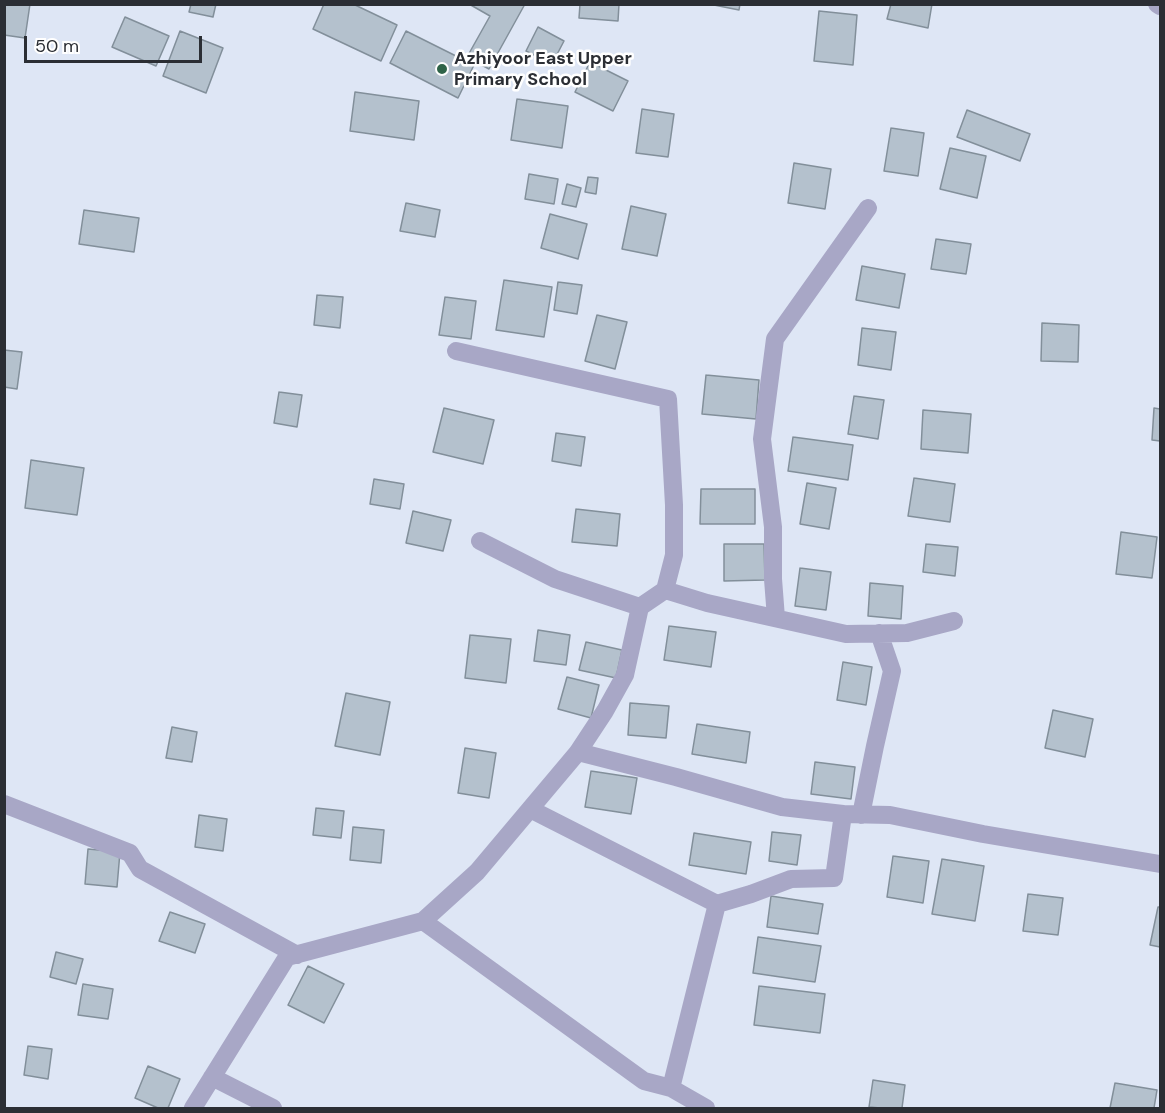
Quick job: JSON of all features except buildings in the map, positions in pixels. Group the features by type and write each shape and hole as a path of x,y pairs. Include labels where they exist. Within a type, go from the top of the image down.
{"street":[{"path":"776,618 772,527 762,439 776,339 868,208"},
{"path":"193,1108 286,957 423,921 477,872 578,752 625,675 640,607 664,590 674,555 674,505 668,399 456,351"},
{"path":"480,541 555,579 640,607"},
{"path":"664,590 707,603 846,634 907,633 954,621"},
{"path":"530,809 717,904 792,879 834,878 875,746 892,672 879,633"},
{"path":"578,752 782,807 852,814 890,815 983,834 1161,864"},
{"path":"4,804 130,853 140,869 297,955"},
{"path":"671,1088 717,904"},
{"path":"423,921 644,1081 671,1088 706,1108"},
{"path":"212,1077 273,1108"}],"place":[{"name":"Azhiyoor East Upper Primary School","path":"442,69"}]}
